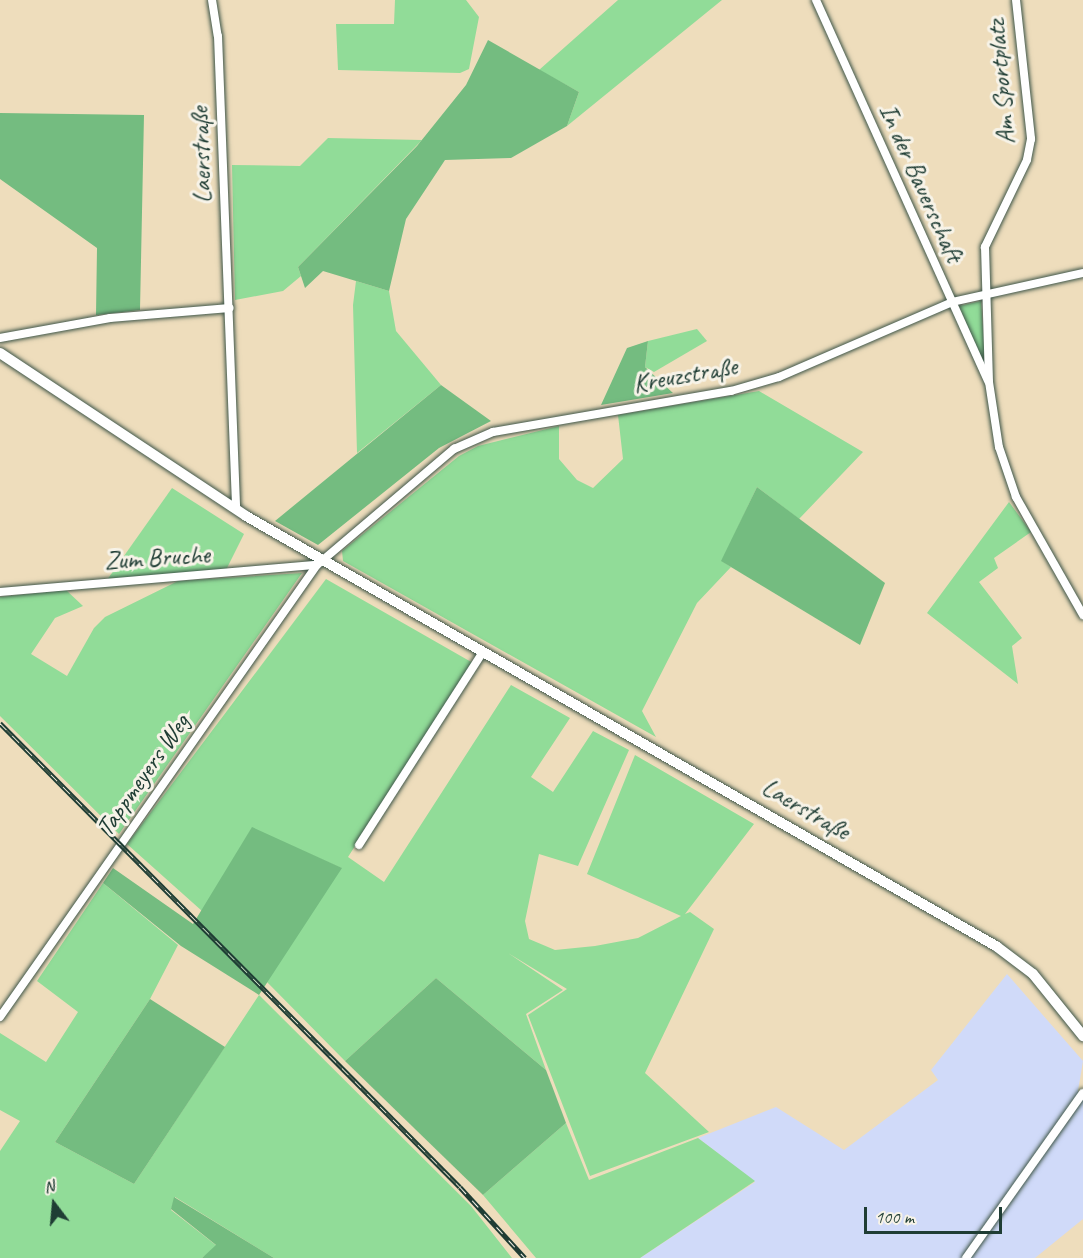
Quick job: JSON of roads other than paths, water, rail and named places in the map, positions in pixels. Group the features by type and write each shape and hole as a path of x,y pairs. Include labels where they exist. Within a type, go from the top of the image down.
{"main road":[{"name":"Laerstraße","path":"0,352 236,510 319,562 483,652 996,946 1033,974 1083,1036"}],"street":[{"name":"Laerstraße","path":"212,0 218,36 236,510"},
{"name":"In der Bauerschaft","path":"816,0 989,382"},
{"name":"Am Sportplatz","path":"985,294 985,247 1027,160 1031,139 1016,0"},
{"name":"Kreuzstraße","path":"319,562 454,449 474,438 586,414 730,391 770,380 952,302 1083,273"},
{"name":"In der Bauerschaft","path":"985,294 989,382 999,447 1016,497 1083,615"},
{"path":"0,338 78,322 230,308"},
{"name":"Zum Bruche","path":"0,592 319,562"},
{"name":"Tappmeyers Weg","path":"0,1017 319,562"},
{"path":"359,845 483,652"},
{"path":"966,1258 1083,1093"}],"railway":[{"path":"0,723 460,1187 525,1258"}]}
